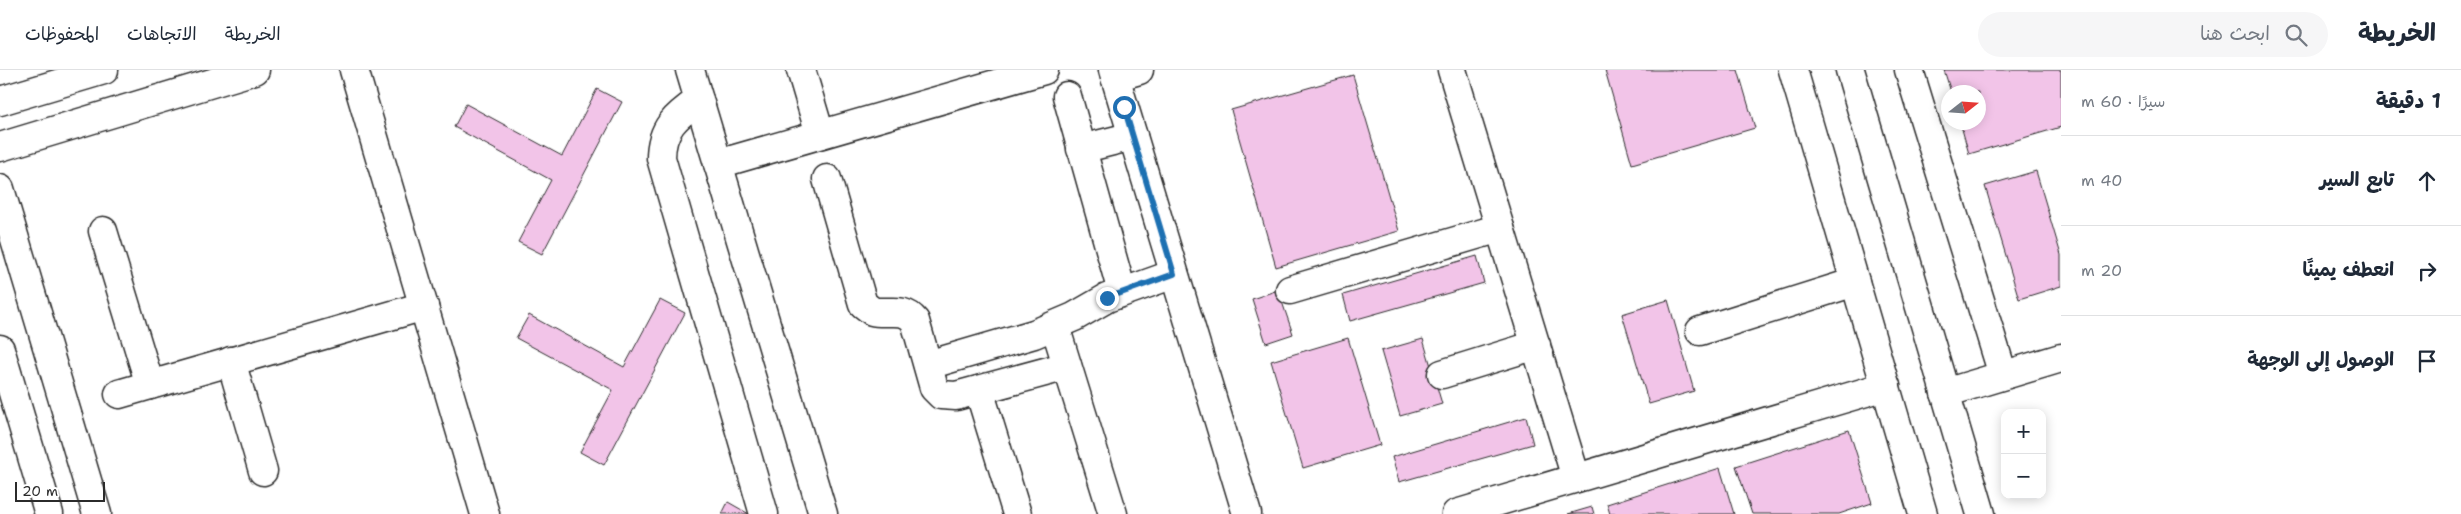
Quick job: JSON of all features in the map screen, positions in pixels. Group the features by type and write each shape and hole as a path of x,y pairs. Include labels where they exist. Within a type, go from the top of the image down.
{"street":[{"path":"0,101 104,70"},
{"path":"0,147 255,70"},
{"path":"354,70 484,514"},
{"path":"690,70 823,514"},
{"path":"801,70 820,134"},
{"path":"718,164 1044,70"},
{"path":"1452,70 1576,478"},
{"path":"1792,70 1923,514"},
{"path":"1850,70 1981,514"},
{"path":"1909,70 2003,375"},
{"path":"1122,72 1133,136 1247,514"},
{"path":"1067,96 1122,292"},
{"path":"699,100 679,114 668,127 660,144 660,158 764,514"},
{"path":"1081,149 1133,136"},
{"path":"827,179 863,304 872,311 901,311 911,316 934,388 941,395 951,397 1067,366"},
{"path":"0,189 97,514"},
{"path":"1290,290 1500,228"},
{"path":"103,231 150,385"},
{"path":"928,365 1055,326 1122,292 1174,274"},
{"path":"1700,331 1855,282"},
{"path":"119,394 424,306"},
{"path":"1055,326 1113,514"},
{"path":"1442,374 1536,345"},
{"path":"0,349 49,514"},
{"path":"1945,393 2061,358"},
{"path":"231,362 263,470"},
{"path":"1456,514 1886,386"},
{"path":"979,390 1017,514"}],"building":[{"path":"1605,70 1738,70 1755,128 1632,164"},
{"path":"1944,70 2061,70 2061,127 1969,154 1962,130 1986,130 1986,85 1949,85"},
{"path":"1353,75 1399,231 1276,267 1231,110"},
{"path":"597,89 622,102 542,254 518,242 551,180 454,127 466,104 562,156"},
{"path":"2036,171 2061,255 2061,286 2019,299 1985,186"},
{"path":"1477,256 1484,283 1350,321 1343,295"},
{"path":"1278,290 1293,334 1266,343 1252,299"},
{"path":"660,300 685,313 604,465 580,452 613,390 516,338 529,315 624,367"},
{"path":"1668,300 1694,391 1649,404 1622,314"},
{"path":"1348,338 1380,445 1303,468 1271,361"},
{"path":"1423,339 1442,404 1400,416 1381,351"},
{"path":"1526,417 1533,444 1399,482 1392,457"},
{"path":"1849,430 1872,503 1839,514 1752,514 1736,466"},
{"path":"1720,468 1734,514 1610,514 1607,504"},
{"path":"728,502 749,514 722,514"},
{"path":"1592,507 1594,514 1568,514"}],"route":[{"path":"1107,298 1174,274 1124,107"}]}
